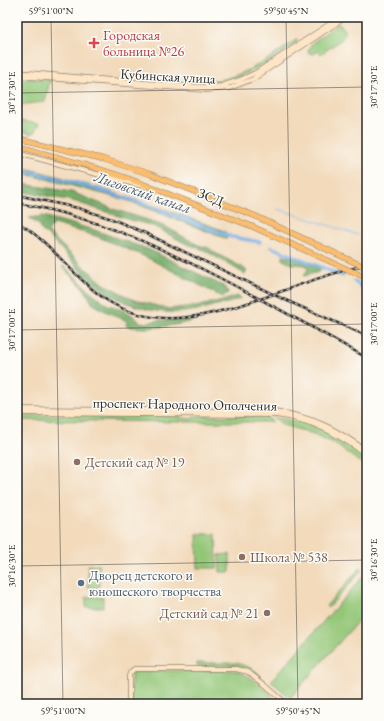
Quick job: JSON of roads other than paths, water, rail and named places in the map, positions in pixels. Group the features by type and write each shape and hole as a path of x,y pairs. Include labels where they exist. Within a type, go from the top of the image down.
{"highway":[{"name":"ЗСД","path":"17,138 103,159 150,174 255,216 367,268"},
{"name":"ЗСД","path":"17,146 67,159 137,181 251,226 367,278"}],"main road":[{"name":"Кубинская улица","path":"17,72 171,85 206,87 221,86 240,80 257,72 340,17"},
{"name":"Кубинская улица","path":"17,76 168,88 206,90 222,89 253,79 346,17"},
{"path":"17,153 158,190"},
{"name":"проспект Народного Ополчения","path":"17,409 275,411 295,415 325,425 367,451"},
{"name":"проспект Народного Ополчения","path":"17,413 276,415 306,421 324,427 367,455"},
{"path":"129,704 130,673 137,668 236,669 248,672 287,704"}],"waterway":[{"name":"Лиговский канал","path":"17,169 76,183 136,201 232,237 260,242"},
{"path":"278,209 361,236"},
{"name":"Лиговский канал","path":"271,247 343,276"},
{"name":"Лиговский канал","path":"354,281 367,291"}],"railway":[{"path":"17,195 78,208 112,219 145,233 283,299 367,336"},
{"path":"17,203 44,208 95,223 170,253 218,277 367,358"},
{"path":"17,222 30,230 84,282 108,301 127,310 147,316 186,318 205,315 263,298 328,275 367,265"}],"place":[{"name":"Городская больница №26","path":"94,43"},
{"name":"Детский сад № 19","path":"77,462"},
{"name":"Школа № 538","path":"242,557"},
{"name":"Дворец детского и юношеского творчества","path":"81,583"},
{"name":"Детский сад № 21","path":"267,613"}]}
